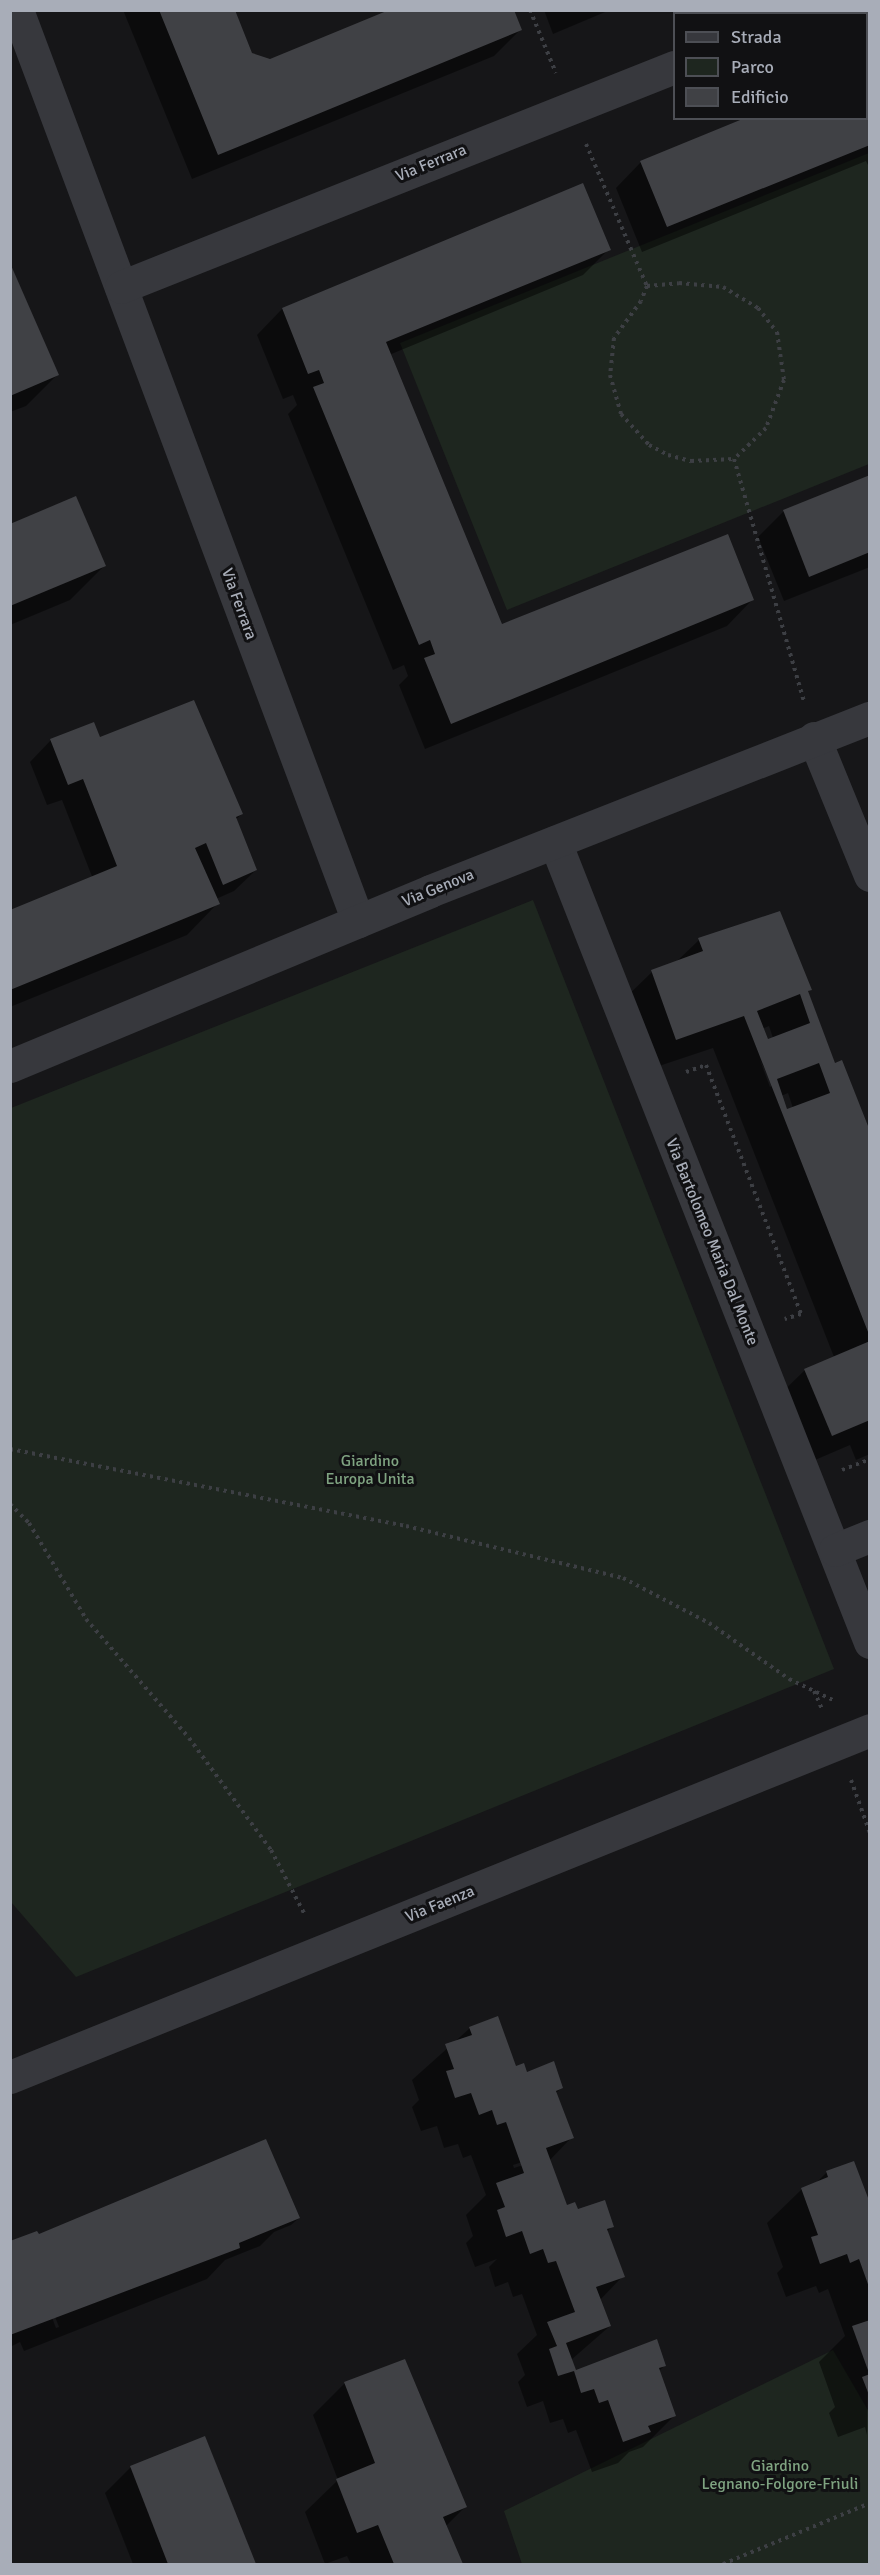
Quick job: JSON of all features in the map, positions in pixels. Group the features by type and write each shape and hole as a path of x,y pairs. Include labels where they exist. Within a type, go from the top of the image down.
{"street":[{"name":"Via Ferrara","path":"17,10 358,921"},
{"name":"Via Ferrara","path":"121,287 673,68"},
{"name":"Via Genova","path":"10,1066 358,921 814,738 870,718"},
{"path":"814,738 870,875"},
{"name":"Via Bartolomeo Maria Dal Monte","path":"555,842 870,1642"},
{"path":"835,1550 870,1536"},
{"name":"Via Faenza","path":"10,2077 870,1730"}],"path":[{"path":"530,10 647,286 641,301 614,338 610,375 621,414 649,445 669,455 691,461 734,459 766,428 784,380 777,332 758,308 723,287 679,283 647,286"},
{"path":"734,459 814,738"},
{"path":"10,1449 406,1526 623,1578 710,1623 789,1679 842,1704"},
{"path":"10,1504 29,1523 86,1619 189,1738 271,1850 324,1951"},
{"path":"723,2565 870,2503"}],"green space":[{"path":"869,153 869,464 507,610 400,343"},
{"name":"Giardino Europa Unita","path":"533,900 834,1669 76,1977 11,1902 11,1108"},
{"name":"Giardino Legnano-Folgore-Friuli","path":"833,2350 869,2412 869,2564 522,2564 504,2511"}],"building":[{"path":"159,10 235,10 252,53 270,59 389,10 514,10 522,30 218,155"},
{"path":"870,68 870,145 667,227 640,161 740,120 868,120"},
{"path":"583,183 611,250 386,342 502,624 728,534 754,600 451,724 424,658 435,654 430,640 419,645 313,387 324,383 319,370 308,374 282,308"},
{"path":"10,263 59,375 10,396"},
{"path":"870,475 870,552 809,577 783,510"},
{"path":"76,496 106,566 10,606 10,524"},
{"path":"194,700 243,814 236,817 257,870 223,885 206,843 195,848 220,904 10,990 10,910 117,866 83,779 68,785 50,739 94,722 100,737"},
{"path":"780,911 812,990 808,991 835,1063 842,1060 870,1131 870,1337 744,1016 676,1040 651,970 703,951 698,938","holes":["800,994 810,1023 768,1039 757,1011","819,1063 830,1093 787,1109 777,1079"]},
{"path":"870,1341 870,1420 832,1436 804,1369"},
{"path":"498,2016 516,2066 524,2063 527,2072 554,2061 563,2088 556,2091 574,2138 546,2148 567,2205 575,2202 578,2209 605,2200 614,2227 607,2229 625,2277 596,2287 611,2326 566,2343 576,2370 657,2339 666,2366 659,2368 676,2416 648,2426 651,2432 623,2442 608,2400 599,2403 594,2389 581,2393 574,2371 558,2376 549,2349 557,2346 547,2322 575,2312 556,2261 548,2263 543,2249 530,2254 522,2231 506,2237 497,2210 505,2207 496,2183 524,2173 506,2122 497,2125 492,2110 479,2115 471,2093 455,2098 446,2071 454,2069 445,2044 472,2035 469,2027"},
{"path":"266,2139 300,2218 239,2243 240,2248 10,2335 10,2241 37,2231 39,2234"},
{"path":"854,2161 870,2203 869,2287 859,2259 850,2263 847,2254 820,2264 811,2237 818,2235 801,2188 828,2177 826,2171"},
{"path":"870,2320 870,2373 869,2373 852,2326"},
{"path":"405,2359 467,2507 443,2517 463,2564 394,2564 378,2525 357,2533 336,2479 375,2463 344,2382"},
{"path":"870,2374 870,2395 869,2395 862,2377"},
{"path":"205,2436 256,2564 168,2564 130,2466"}]}
